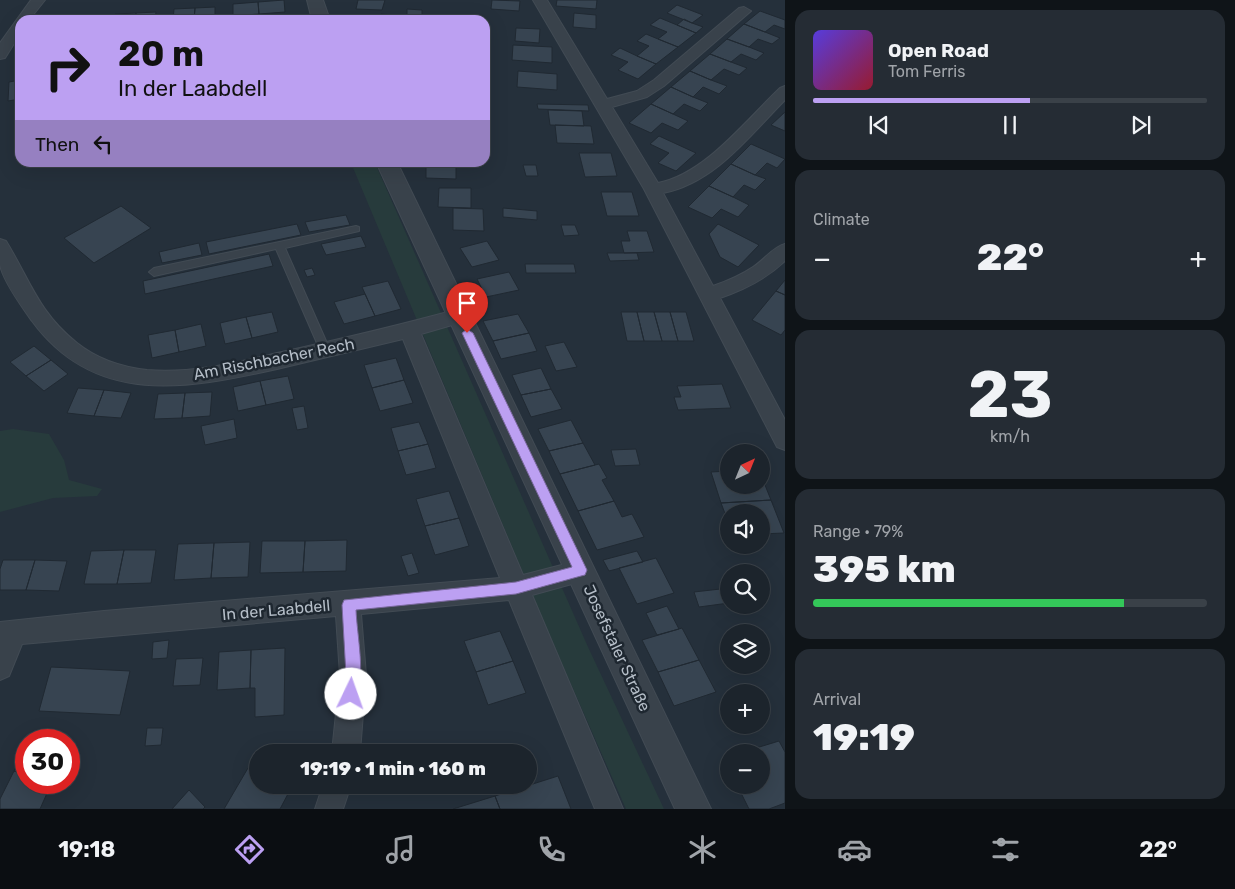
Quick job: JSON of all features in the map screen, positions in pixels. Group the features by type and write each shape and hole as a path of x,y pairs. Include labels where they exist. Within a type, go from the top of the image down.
{"street":[{"path":"26,15 38,0"},
{"path":"316,0 320,15"},
{"path":"540,0 653,189 784,434"},
{"path":"602,105 642,94 659,83 744,11"},
{"path":"2,51 15,30"},
{"path":"2,51 15,48"},
{"path":"653,189 674,185 696,175 717,158 785,91"},
{"name":"Josefstaler Straße","path":"388,167 693,809"},
{"name":"Am Rischbacher Rech","path":"0,244 12,272 38,317 52,333 84,359 115,372 148,378 188,377 243,369 409,330 459,316"},
{"path":"710,294 737,286 757,276 785,250"},
{"path":"409,330 609,809"},
{"name":"In der Laabdell","path":"7,633 348,605 516,588 581,570"},
{"path":"347,744 353,675 348,605"},
{"path":"0,666 7,633"},
{"path":"329,809 334,794"}],"lane":[{"path":"154,272 356,229"},
{"path":"279,246 325,350"}],"green space":[{"path":"353,167 377,167 588,647 664,809 626,809 544,623"},
{"path":"13,429 49,434 64,460 69,480 102,489 97,496 53,498 0,512 0,431"}],"building":[{"path":"284,0 285,12 259,14 258,2"},
{"path":"358,0 385,0 382,10 356,9"},
{"path":"492,0 520,1 519,11 491,9"},
{"path":"557,0 597,0 596,9 556,6"},
{"path":"258,2 259,14 233,15 233,4"},
{"path":"677,5 703,15 692,23 667,13"},
{"path":"215,7 215,15 194,15 195,8"},
{"path":"195,8 194,15 173,15 174,9"},
{"path":"407,9 422,10 422,15 407,15"},
{"path":"760,11 785,20 785,29 774,25 765,32 744,24"},
{"path":"156,12 156,15 136,15 136,13"},
{"path":"136,13 136,15 115,14"},
{"path":"574,13 596,15 596,29 573,27"},
{"path":"660,18 696,33 678,47 658,39 667,32 650,25"},
{"path":"684,19 703,27 696,33 677,25"},
{"path":"744,24 780,38 772,44 758,39 749,47 727,39"},
{"path":"516,28 540,29 539,43 515,41"},
{"path":"646,34 678,47 656,64 637,56 649,46 637,41"},
{"path":"727,39 764,53 756,60 741,54 731,62 710,54"},
{"path":"513,45 552,47 552,63 512,60"},
{"path":"620,48 656,64 638,79 618,70 628,62 611,55"},
{"path":"710,54 747,68 739,75 724,69 711,80 690,71"},
{"path":"518,71 557,74 557,90 517,87"},
{"path":"690,71 727,86 719,94 703,87 693,97 671,87"},
{"path":"15,81 15,100 8,101 9,82"},
{"path":"671,87 708,103 700,111 684,104 673,114 651,104"},
{"path":"537,104 588,105 589,111 538,109"},
{"path":"651,104 688,121 678,130 662,123 651,133 629,123"},
{"path":"548,110 582,111 584,126 550,125"},
{"path":"785,112 785,131 771,125"},
{"path":"555,125 591,126 594,144 557,143"},
{"path":"659,136 696,153 676,171 658,163 669,153 650,144"},
{"path":"751,144 785,159 777,168 767,163 755,175 731,164"},
{"path":"579,153 611,153 617,176 585,177"},
{"path":"731,164 766,179 755,190 744,185 733,197 709,186"},
{"path":"523,165 536,165 538,176 526,176"},
{"path":"426,167 456,167 456,179 426,178"},
{"path":"709,186 749,205 738,217 721,209 712,218 688,207"},
{"path":"439,188 471,188 471,208 438,207"},
{"path":"601,192 632,192 639,216 607,216"},
{"path":"121,206 151,228 94,263 64,238"},
{"path":"453,208 483,209 484,231 453,230"},
{"path":"503,208 537,211 537,220 503,217"},
{"path":"346,215 350,225 309,232 305,222"},
{"path":"297,224 301,235 209,254 206,242"},
{"path":"718,224 759,245 738,267 720,257 709,234"},
{"path":"561,225 575,225 579,235 564,236"},
{"path":"627,231 647,231 654,252 624,253 621,241 630,241"},
{"path":"361,236 366,247 326,255 321,244"},
{"path":"487,241 499,260 472,267 460,248"},
{"path":"199,243 202,255 162,263 159,252"},
{"path":"607,253 637,253 639,260 610,261"},
{"path":"269,254 273,266 145,294 143,281"},
{"path":"525,264 574,264 576,273 526,273"},
{"path":"312,268 315,275 307,277 304,270"},
{"path":"509,272 519,290 486,297 477,279"},
{"path":"785,280 785,295 776,291"},
{"path":"388,281 401,309 375,316 362,287"},
{"path":"776,291 785,295 785,330 781,335 752,320"},
{"path":"365,294 375,316 344,324 334,302"},
{"path":"272,312 278,332 252,338 246,317"},
{"path":"621,312 637,312 644,341 627,341"},
{"path":"637,312 654,312 662,341 644,341"},
{"path":"654,312 670,312 678,341 662,341"},
{"path":"670,312 686,312 694,341 678,341"},
{"path":"518,314 529,333 493,341 483,321"},
{"path":"246,317 252,338 225,344 220,323"},
{"path":"201,324 206,346 179,352 175,330"},
{"path":"175,330 179,352 152,358 148,335"},
{"path":"529,333 537,351 501,359 493,341"},
{"path":"564,342 577,367 556,371 545,346"},
{"path":"34,346 51,360 26,376 10,362"},
{"path":"396,358 404,380 372,388 364,365"},
{"path":"51,360 68,374 44,391 26,376"},
{"path":"541,368 551,389 521,395 512,375"},
{"path":"288,376 294,399 266,405 260,381"},
{"path":"404,380 413,403 380,411 372,388"},
{"path":"260,381 266,405 238,411 233,387"},
{"path":"722,384 731,408 678,410 674,397 681,397 677,386"},
{"path":"78,388 104,390 94,416 67,413"},
{"path":"551,389 562,409 531,417 521,395"},
{"path":"104,390 131,393 121,418 94,416"},
{"path":"212,392 210,416 182,418 185,393"},
{"path":"185,393 182,418 154,419 158,394"},
{"path":"304,406 308,428 297,430 292,408"},
{"path":"234,419 237,438 205,445 201,426"},
{"path":"571,420 583,443 549,451 538,429"},
{"path":"419,422 428,444 398,451 391,428"},
{"path":"583,443 595,465 560,474 549,451"},
{"path":"428,444 436,468 406,475 398,451"},
{"path":"636,449 640,465 615,466 611,450"},
{"path":"599,464 607,478 602,480 614,501 578,511 560,474"},
{"path":"711,472 720,472 720,494 769,494 771,500 721,503"},
{"path":"449,491 459,518 425,526 416,499"},
{"path":"771,500 784,533 770,534 770,504 721,503"},
{"path":"614,501 622,517 632,514 644,537 597,550 578,511"},
{"path":"459,518 469,546 435,555 425,526"},
{"path":"347,540 346,571 303,572 305,541"},
{"path":"262,541 305,541 303,572 260,573"},
{"path":"250,542 248,577 211,578 214,543"},
{"path":"214,543 211,578 174,580 178,544"},
{"path":"124,550 156,550 151,583 117,584"},
{"path":"124,550 117,584 84,584 91,551"},
{"path":"637,551 643,562 609,571 603,560"},
{"path":"412,553 419,573 408,576 401,556"},
{"path":"656,558 674,593 637,604 619,568"},
{"path":"3,560 35,560 26,590 0,590 0,569"},
{"path":"35,560 67,561 59,591 26,590"},
{"path":"720,589 720,604 699,607 694,592"},
{"path":"667,606 679,629 657,635 646,613"},
{"path":"682,628 699,660 658,672 642,640"},
{"path":"500,631 513,661 476,672 464,641"},
{"path":"169,640 167,658 152,659 153,642"},
{"path":"285,648 284,715 255,717 255,688 250,688 251,650"},
{"path":"251,650 250,688 217,690 219,652"},
{"path":"203,658 200,685 173,686 176,659"},
{"path":"699,660 716,692 674,706 658,672"},
{"path":"513,661 526,693 488,705 476,672"},
{"path":"51,667 130,671 120,715 39,711"},
{"path":"147,728 163,728 161,745 145,746"},
{"path":"779,741 785,752 785,803 769,809 749,809 742,794 770,794 769,744"},
{"path":"248,768 249,794 288,794 280,809 224,809"},
{"path":"14,771 15,794 47,794 40,809 0,809 0,799"},
{"path":"558,776 571,809 500,809 495,796 501,794 537,794 537,783"},
{"path":"189,790 205,807 203,809 172,809"},
{"path":"495,796 500,809 453,809"}],"route":[{"path":"351,694 353,675 348,605 516,588 581,570 467,333"}]}
